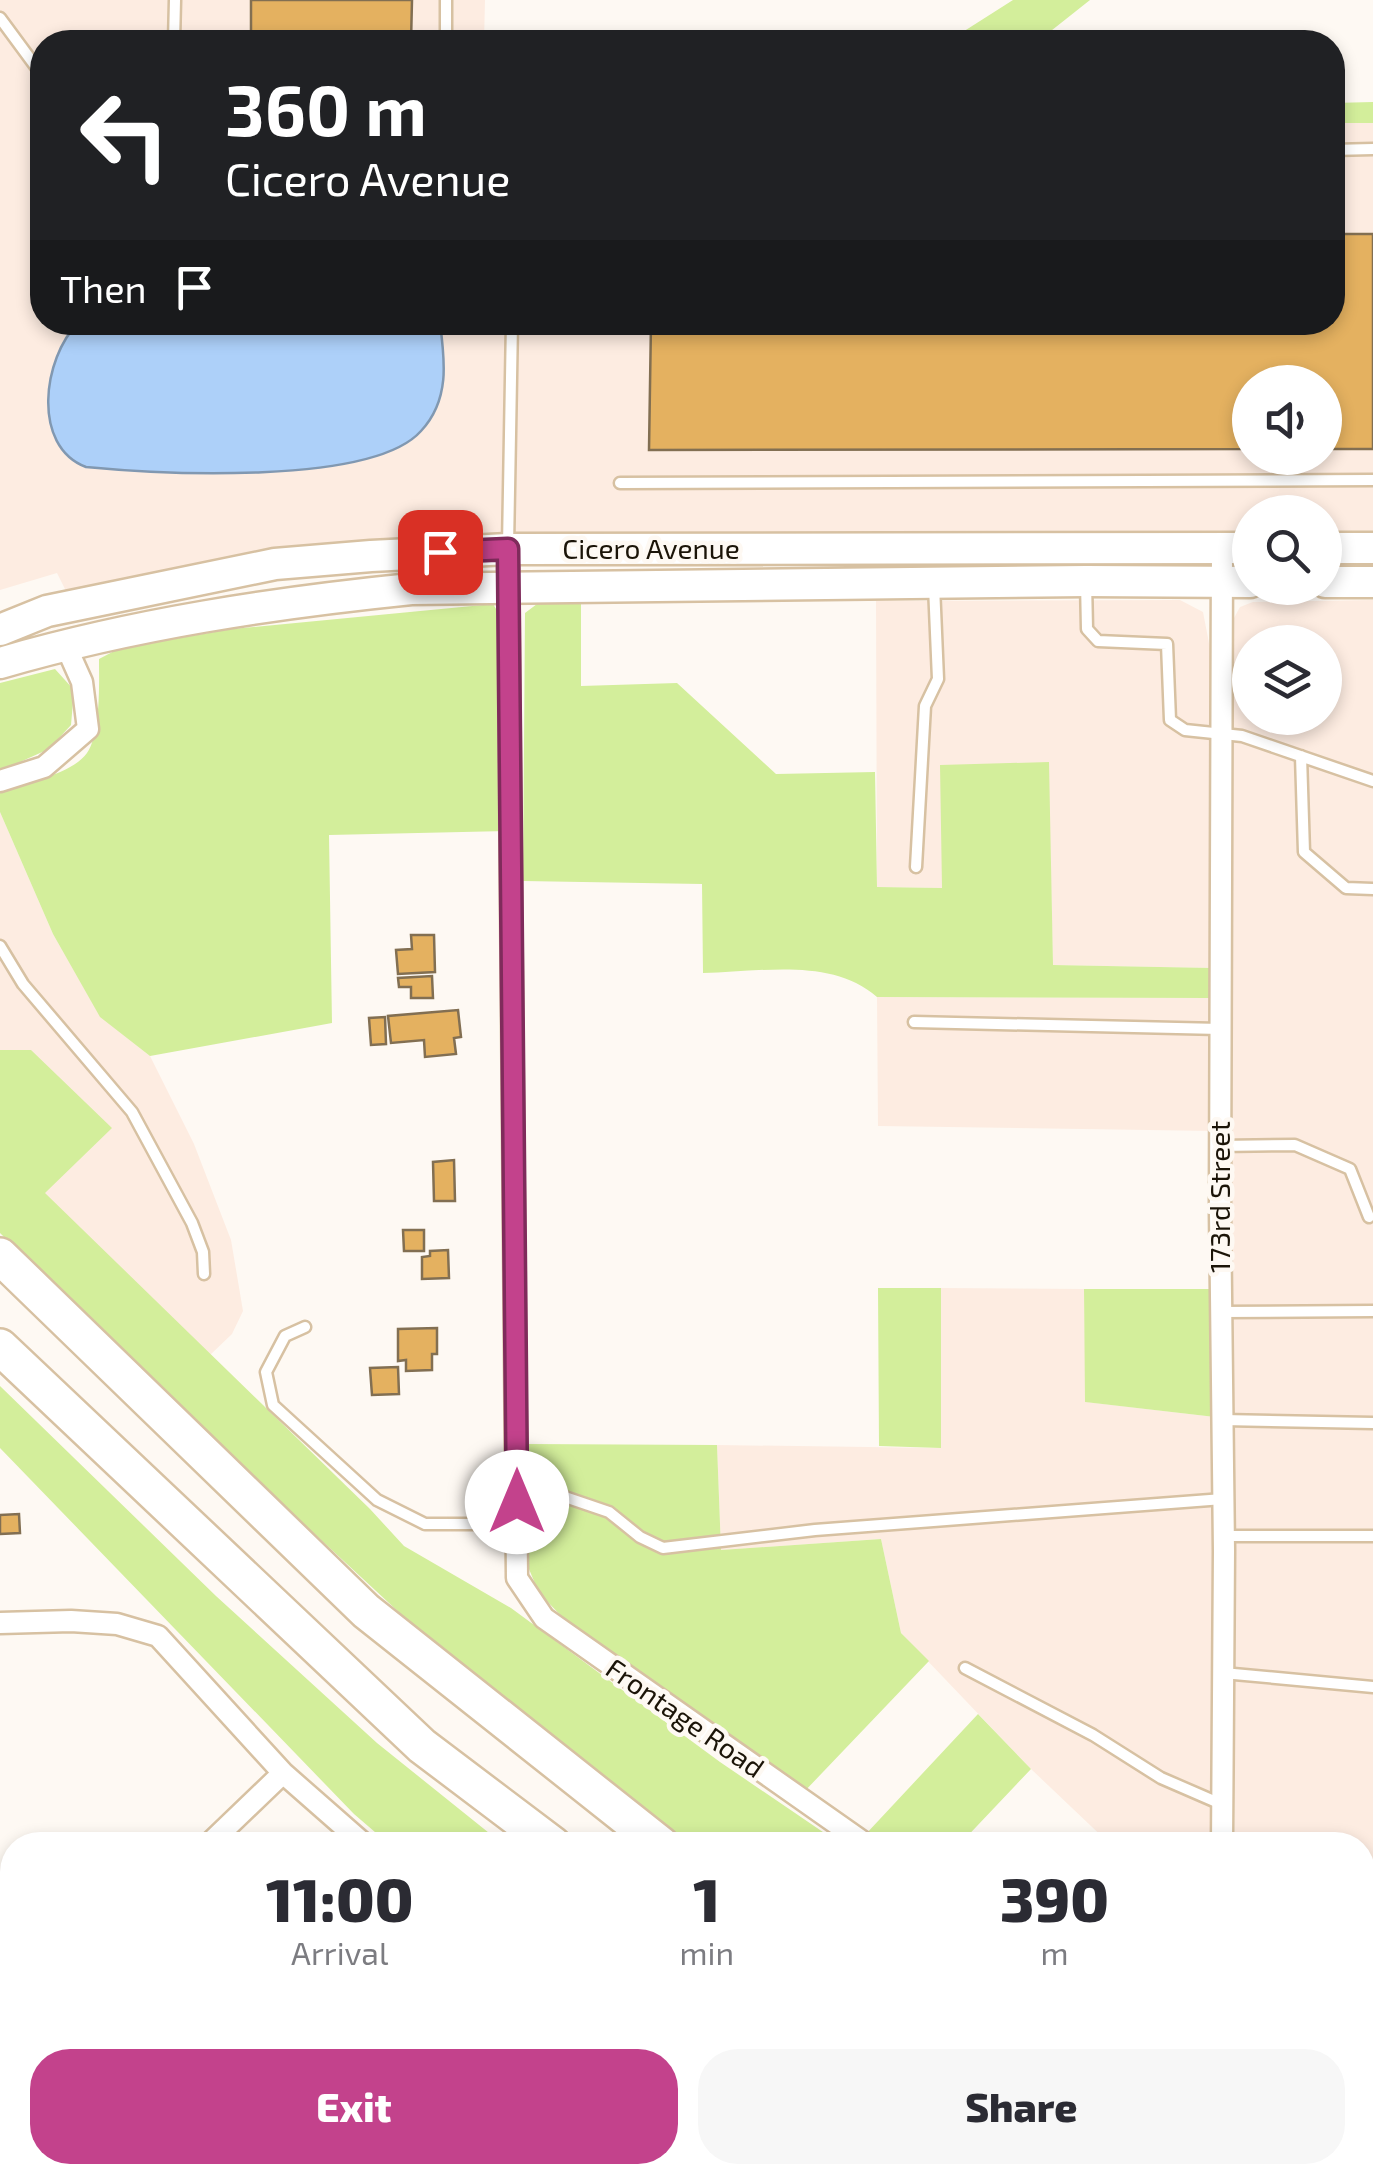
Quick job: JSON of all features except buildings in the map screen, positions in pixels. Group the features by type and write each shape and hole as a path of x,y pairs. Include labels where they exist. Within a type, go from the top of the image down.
{"highway":[{"path":"0,1256 366,1612 645,1832"},
{"path":"0,1347 422,1746 536,1832"}],"main road":[{"name":"Cicero Avenue","path":"0,630 47,612 274,564 508,549 1232,548"},
{"path":"1342,548 1373,548"},
{"name":"Cicero Avenue","path":"0,663 65,644 312,599 412,590 509,586 1232,582"},
{"path":"1342,582 1373,582"}],"street":[{"path":"508,549 517,1524"},
{"name":"173rd Street","path":"1222,1832 1220,1029 1223,735 1234,605"},
{"path":"0,781 44,767 88,728 82,682 65,644"},
{"name":"Frontage Road","path":"517,1524 518,1578 544,1618 849,1832"},
{"path":"0,1623 117,1624 158,1636 283,1772 350,1832"},
{"path":"221,1832 283,1772"}],"lane":[{"path":"174,30 175,0"},
{"path":"446,0 446,30"},
{"path":"0,18 30,59"},
{"path":"1345,150 1373,149"},
{"path":"508,549 512,335"},
{"path":"620,483 1373,480"},
{"path":"1086,581 1087,629 1098,640 1168,644 1170,720 1185,730 1242,736 1373,781"},
{"path":"916,867 925,706 938,679 934,582"},
{"path":"1301,756 1304,852 1346,888 1373,889"},
{"path":"0,946 23,984 132,1112 192,1223 203,1252 204,1274"},
{"path":"914,1022 1220,1029"},
{"path":"1220,1146 1295,1145 1350,1169 1369,1217"},
{"path":"1221,1312 1373,1311"},
{"path":"305,1327 284,1336 266,1372 273,1404 377,1500 424,1524 517,1524"},
{"path":"1222,1420 1373,1423"},
{"path":"516,1480 609,1512 640,1537 663,1548 815,1530 934,1524 1223,1499"},
{"path":"1224,1536 1373,1536"},
{"path":"965,1668 1093,1735 1161,1778 1222,1804"},
{"path":"1223,1673 1373,1687"}],"shaded area":[{"path":"0,0 485,0 484,30 30,30 30,335 1345,335 1345,123 1373,123 1373,533 1342,533 1342,495 1232,495 1232,533 457,533 292,546 67,593 57,573 0,590"},
{"path":"1180,600 1203,612 1213,664 1213,968 1053,965 1048,762 942,888 877,887 876,601"},
{"path":"1373,600 1373,1832 1235,1832 1230,964 1233,735 1342,735 1342,625 1234,625 1234,618 1245,605 1342,605 1342,601"},
{"path":"0,812 53,934 100,1016 150,1056 194,1144 231,1240 243,1311 232,1334 209,1356 44,1193 31,1050 0,1050"},
{"path":"877,997 1212,998 1214,1131 878,1126"},
{"path":"941,1288 1084,1289 1086,1402 1215,1417 1216,1832 1097,1832 901,1633 881,1539 721,1550 717,1445 940,1448"}],"green space":[{"path":"1013,0 1090,0 1052,30 966,30"},
{"path":"1373,102 1373,123 1345,123 1345,103"},
{"path":"581,601 581,686 677,683 776,774 875,772 877,887 942,888 940,765 1049,762 1053,965 1213,968 1212,998 877,997 859,984 817,972 703,973 702,884 523,881 525,613 537,604"},
{"path":"493,604 504,622 507,831 329,835 332,1023 150,1056 100,1017 53,934 0,812 0,790 59,773 87,753 97,721 99,659 120,648 232,629"},
{"path":"55,669 74,690 71,725 49,749 0,771 0,683"},
{"path":"0,1050 31,1050 112,1128 45,1193 404,1546 511,1608 720,1762 823,1832 670,1832 445,1655 167,1397 0,1233"},
{"path":"878,1288 941,1288 941,1448 879,1446"},
{"path":"1084,1289 1215,1289 1215,1417 1085,1402"},
{"path":"0,1386 216,1596 377,1743 488,1832 375,1832 0,1448"},
{"path":"526,1444 717,1445 721,1550 881,1539 901,1633 929,1661 802,1794 570,1625 539,1593 526,1562"},
{"path":"978,1714 1031,1769 971,1832 868,1832"}],"water":[{"path":"441,335 443,380 437,406 421,431 396,449 358,461 263,472 86,467 68,456 50,421 51,378 66,338"}],"route":[{"path":"440,552 508,549 517,1502"}]}
